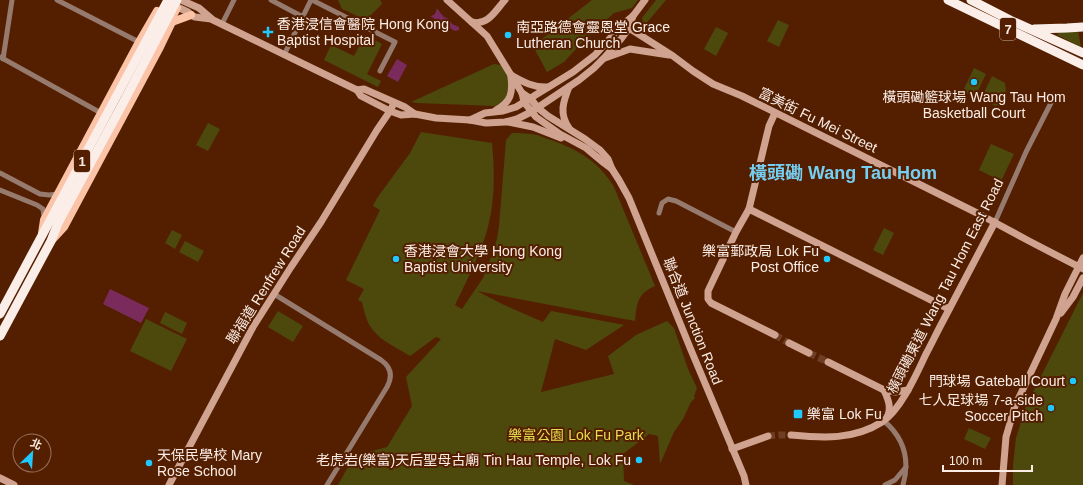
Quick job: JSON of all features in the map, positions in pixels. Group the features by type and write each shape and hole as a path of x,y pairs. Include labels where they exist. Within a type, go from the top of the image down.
{"highway":[{"name":"1","path":"0,336 51,241 58,223 168,0"},
{"name":"7","path":"948,0 1083,65"},
{"name":"7","path":"971,0 1083,53"},
{"name":"1","path":"0,314 40,239 119,102 180,1"},
{"path":"1030,29 1083,27"}],"main road":[{"path":"40,239 44,220 58,193 141,39 164,0"},
{"path":"51,241 64,227 160,47 180,1"},
{"path":"172,22 191,15"},
{"path":"141,39 153,35 156,37 160,47"}],"street":[{"path":"12,0 2,58 101,113"},
{"path":"57,0 141,39"},
{"path":"66,0 73,8"},
{"path":"164,0 180,1 199,8 213,20"},
{"path":"222,24 234,0"},
{"path":"271,0 303,16"},
{"path":"284,55 312,0 395,42 380,71"},
{"path":"447,0 487,36 522,93 528,100"},
{"path":"472,22 478,24 488,20 505,0"},
{"path":"470,120 484,113 512,109 573,72 595,55 621,26 633,16 645,0"},
{"path":"180,1 191,15 213,20 222,24 356,90 361,96 390,111 401,115 416,114 436,118 470,120 486,123 505,122 523,117 579,80 604,58 621,39 629,28 633,16"},
{"path":"487,36 486,29 488,20"},
{"name":"富美街 Fu Mei Street","path":"621,26 629,28 713,84 742,96 995,222 1029,242 1081,268"},
{"name":"富美街 Fu Mei Street","path":"604,58 630,49 673,56"},
{"path":"511,75 537,87 555,84"},
{"path":"492,112 502,107 510,96 512,87 511,75"},
{"path":"569,87 562,111 564,119 571,131"},
{"path":"356,90 364,89 406,107 416,114"},
{"name":"橫頭磡東道 Wang Tau Hom East Road","path":"792,435 811,437 845,436 874,427 884,421 892,413 908,390 995,222 1026,152 1055,95"},
{"name":"聯合道 Junction Road","path":"528,100 535,110 539,120 586,148 612,169"},
{"name":"聯福道 Renfrew Road","path":"169,485 253,327 321,222 394,103"},
{"name":"聯合道 Junction Road","path":"535,110 548,116 590,142 608,159 612,169 629,198 744,476 746,485"},
{"path":"775,113 770,126 749,209 736,232 708,291 709,302 775,335"},
{"path":"505,122 533,127 557,137 569,139"},
{"path":"0,173 40,194 49,195 58,193"},
{"path":"0,190 41,207 44,212 44,220"},
{"path":"659,213 662,203 668,199 676,201 736,232"},
{"path":"749,209 949,309"},
{"path":"1002,485 1006,436 1015,406 1056,319 1065,294 1081,268 1083,258"},
{"path":"1056,319 1073,297 1083,278"},
{"path":"274,294 381,360 388,367 390,372 390,382 327,485"},
{"path":"789,343 810,353"},
{"path":"828,362 884,390 895,392 908,390"},
{"path":"884,390 889,401 888,415 884,421 897,434 905,453 906,467 903,485"},
{"path":"732,449 768,436"},
{"path":"885,485 894,480 906,467"},
{"path":"0,479 14,485"}],"green space":[{"path":"338,0 380,0 382,4 366,20 342,9"},
{"path":"592,0 638,0 632,8 614,13 585,39 564,62 547,72 533,46"},
{"path":"656,0 666,0 644,26 642,18"},
{"path":"778,20 789,25 779,47 767,41"},
{"path":"716,27 728,33 716,56 704,49"},
{"path":"1078,31 1081,47 1057,35 1059,32"},
{"path":"365,35 382,44 367,74 381,81 378,87 324,60 331,45 354,56"},
{"path":"494,64 503,67 507,73 510,85 505,101 495,106 411,102"},
{"name":"橫頭磡籃球場 Wang Tau Hom Basketball Court","path":"974,68 986,74 975,97 963,91"},
{"path":"992,76 1005,83 1006,87 1005,96 996,106 981,99"},
{"path":"208,123 220,129 208,151 196,145"},
{"name":"樂富公園 Lok Fu Park","path":"421,132 492,143 494,178 493,200 489,223 472,270 455,305 462,309 483,278 497,239 506,140 512,133 535,135 571,148 595,164 614,187 655,286 641,296 637,304 635,321 477,291 543,322 551,311 624,325 586,350 555,339 541,392 614,374 608,356 636,335 667,321 674,328 688,369 697,388 694,396 695,398 691,402 683,419 674,432 660,464 658,436 649,434 623,454 624,481 634,485 338,485 354,456 387,447 412,406 406,377 441,339 436,337 410,356 391,345 374,332 367,320 362,302 358,300 364,289 346,280 380,210 373,206 377,198 410,153"},
{"path":"991,144 1014,154 1001,181 979,170"},
{"path":"884,228 894,233 883,255 873,250"},
{"path":"172,230 182,235 175,249 165,243"},
{"path":"185,241 204,251 198,262 179,252"},
{"path":"1083,293 1083,485 1013,485 1013,465 1016,438 1026,406"},
{"path":"278,311 303,326 293,342 268,327"},
{"path":"165,312 187,323 182,334 160,323"},
{"path":"146,319 187,339 171,371 130,351"},
{"path":"969,428 991,438 985,449 964,439"}],"shaded area":[{"path":"437,8 444,17 449,19 452,24 459,27 459,30 455,31 430,16 434,15"},
{"path":"397,59 407,65 398,82 387,76"},
{"path":"110,289 149,308 141,323 103,304"}],"tunnel":[{"path":"775,335 789,343"},
{"path":"809,353 828,362"},
{"path":"768,436 791,435"}],"place":[{"name":"香港浸信會醫院 Hong Kong Baptist Hospital","path":"268,32"},
{"name":"南亞路德會靈恩堂 Grace Lutheran Church","path":"508,35"},
{"name":"橫頭磡籃球場 Wang Tau Hom Basketball Court","path":"974,82"},
{"name":"香港浸會大學 Hong Kong Baptist University","path":"396,259"},
{"name":"樂富郵政局 Lok Fu Post Office","path":"827,259"},
{"name":"門球場 Gateball Court","path":"1073,381"},
{"name":"七人足球場 7-a-side Soccer Pitch","path":"1051,408"},
{"name":"樂富 Lok Fu","path":"798,414"},
{"name":"老虎岩(樂富)天后聖母古廟 Tin Hau Temple, Lok Fu","path":"639,460"},
{"name":"天保民學校 Mary Rose School","path":"149,463"}],"district":[{"name":"橫頭磡 Wang Tau Hom","path":"843,173"}]}
